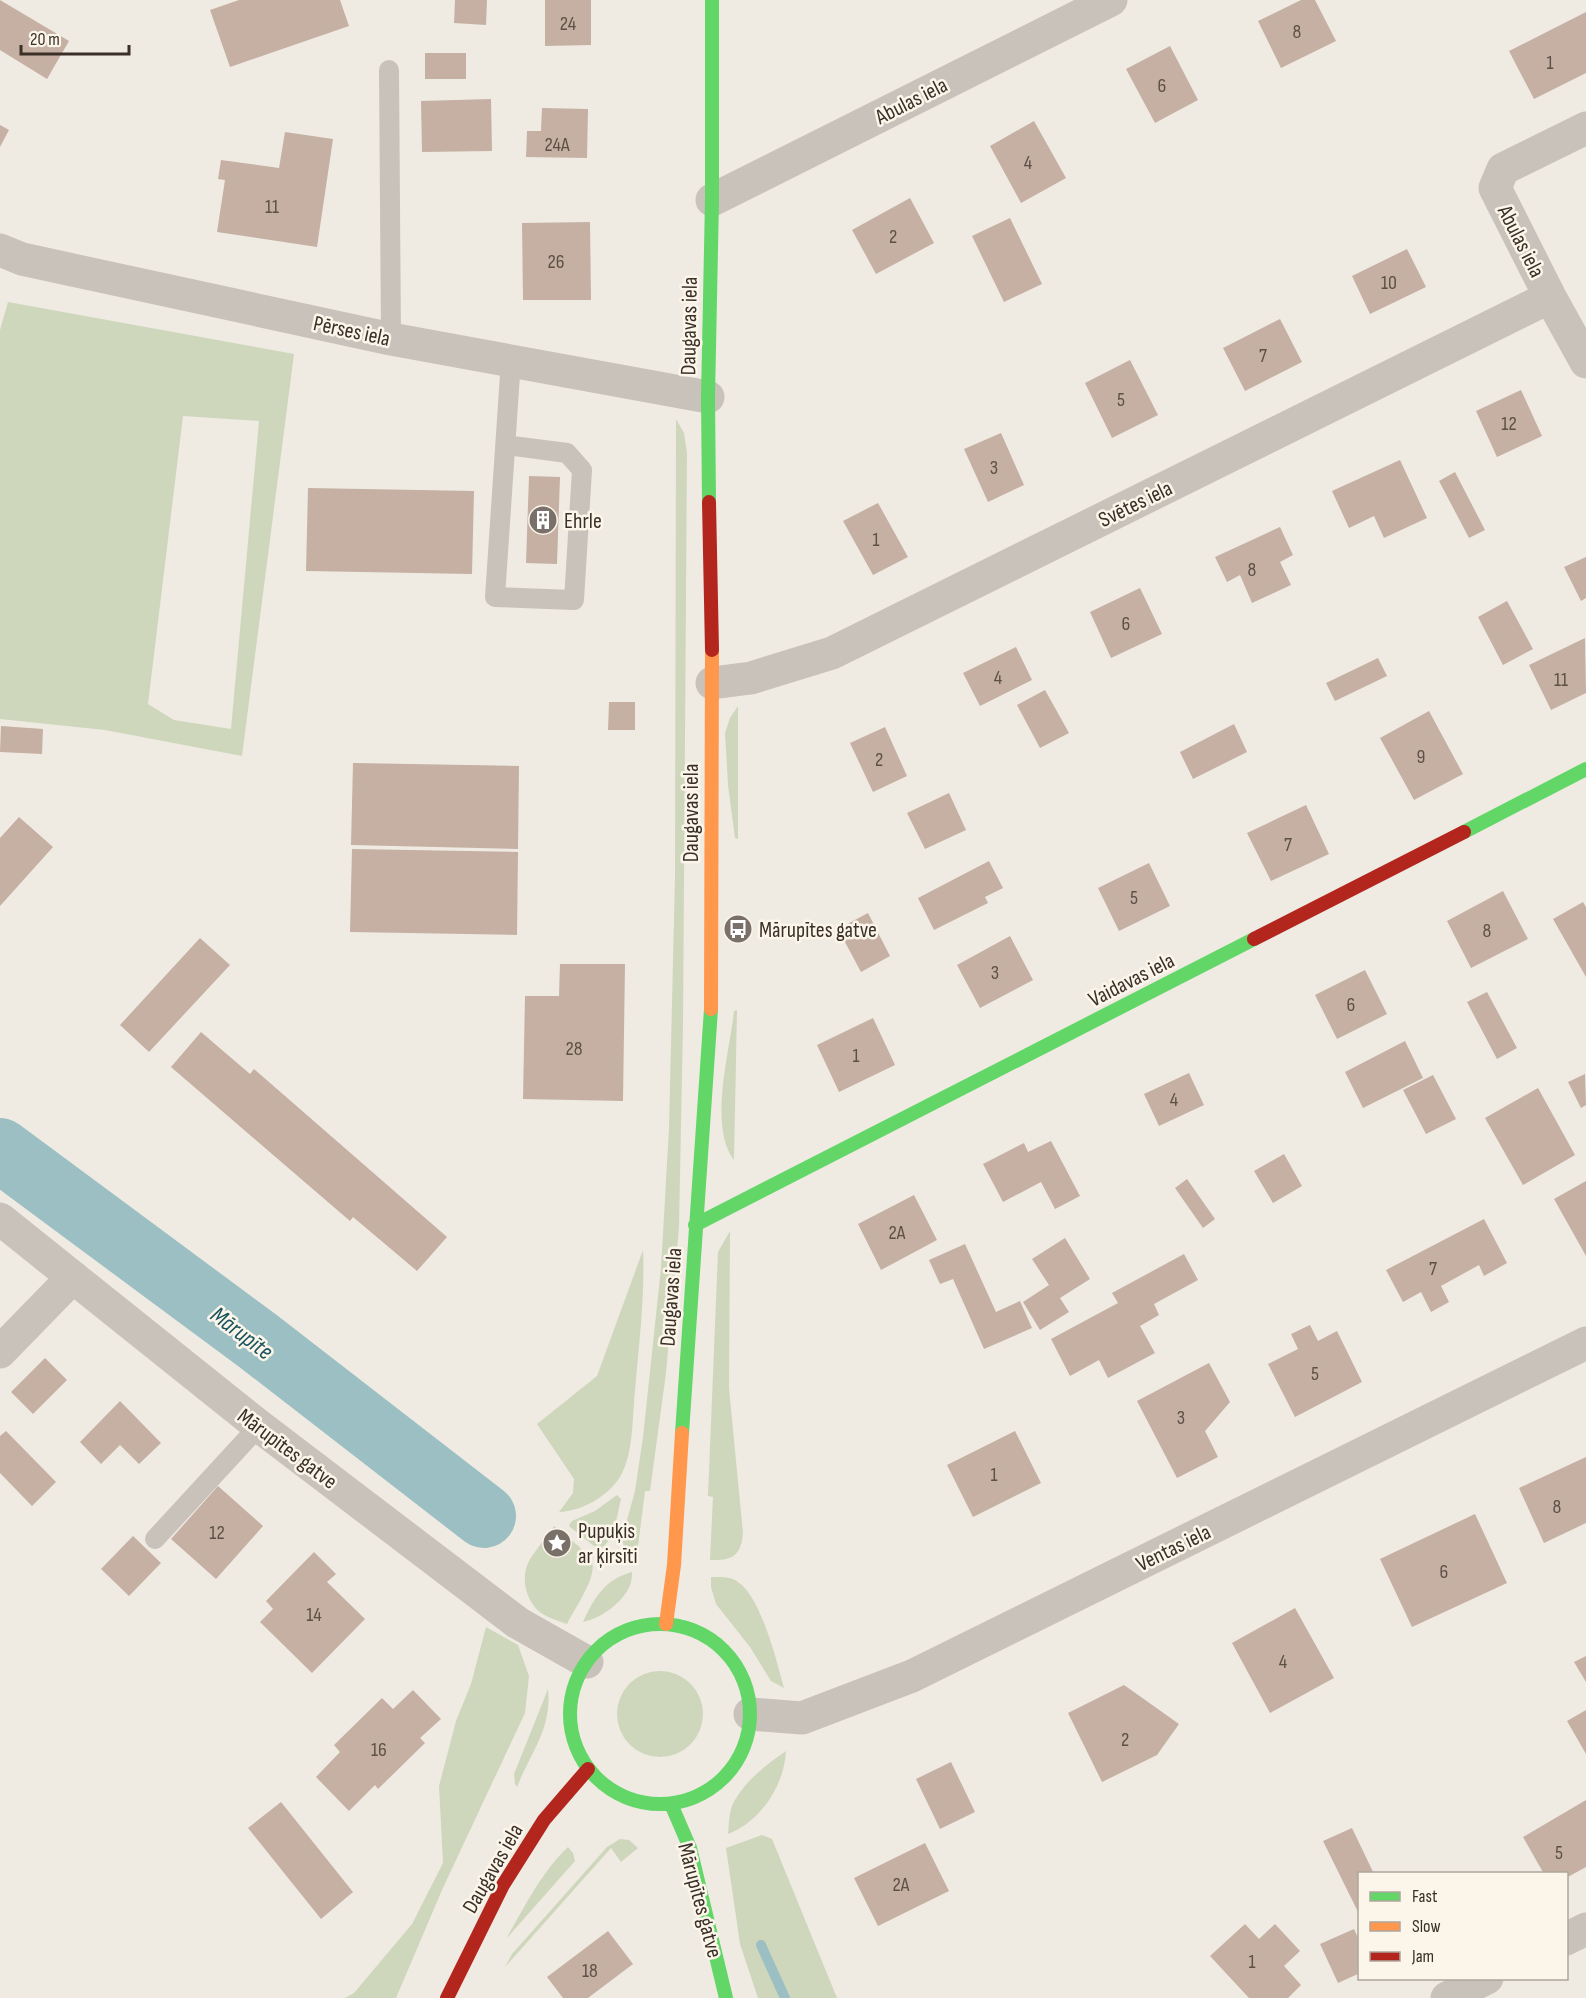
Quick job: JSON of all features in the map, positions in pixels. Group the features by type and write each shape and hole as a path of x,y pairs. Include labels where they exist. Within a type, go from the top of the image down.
{"main road":[{"name":"Daugavas iela","path":"666,1624 674,1565 695,1225 711,1016 712,683 708,397 712,200 712,0"},
{"name":"Vaidavas iela","path":"695,1225 1586,769"},
{"path":"666,1624 688,1629 714,1642 733,1661 746,1686 750,1714 746,1741 734,1766 715,1786 690,1800 671,1804 634,1801 609,1789 588,1769 575,1744 570,1716 574,1688 587,1662 607,1641 632,1628 666,1624"},
{"name":"Daugavas iela","path":"447,1998 502,1885 544,1820 588,1769"},
{"name":"Mārupītes gatve","path":"671,1804 690,1848 726,1998"}],"street":[{"name":"Abulas iela","path":"712,200 1111,0"},
{"name":"Abulas iela","path":"1586,128 1503,169 1495,188 1586,362"},
{"name":"Pērses iela","path":"0,250 22,259 391,339 708,397"},
{"name":"Svētes iela","path":"712,683 751,678 832,653 1550,297"},
{"name":"Mārupītes gatve","path":"0,1219 259,1426 518,1623 587,1662"},
{"path":"0,1352 73,1277"},
{"name":"Ventas iela","path":"750,1714 802,1718 912,1676 1586,1343"},
{"path":"1568,1938 1586,1929"},
{"path":"1447,1998 1482,1980"}],"lane":[{"path":"389,70 391,339"},
{"path":"506,445 567,453 582,470 574,600 495,597 512,360"},
{"path":"155,1539 259,1426"}],"green space":[{"path":"8,302 294,354 242,756 105,730 0,719 0,330","holes":["183,416 259,421 231,729 174,720 148,704"]},
{"path":"676,419 684,433 687,453 683,1024 679,1227 666,1373 650,1491 645,1491 637,1554 630,1553 624,1547 622,1538 635,1491 643,1437 661,1268 669,1128 675,877"},
{"path":"738,706 738,839 735,838 728,785 725,733 730,718"},
{"path":"737,1010 734,1160 726,1145 722,1128 722,1108 725,1067 734,1011"},
{"path":"730,1231 729,1388 743,1533 740,1547 734,1556 710,1560 713,1497 708,1496 718,1252"},
{"path":"643,1250 642,1303 633,1424 625,1468 615,1484 601,1497 585,1506 559,1512 573,1493 574,1479 537,1424 597,1376"},
{"path":"617,1495 621,1499 615,1527 609,1540 600,1549 570,1527 572,1521 595,1511"},
{"path":"554,1526 581,1548 590,1558 593,1569 588,1585 567,1624 541,1613 536,1608 528,1596 525,1582 529,1561"},
{"path":"632,1572 631,1581 623,1597 608,1611 583,1622 602,1591 614,1579"},
{"path":"711,1577 735,1580 754,1601 767,1631 784,1688 771,1681 750,1647 716,1604 711,1587"},
{"path":"486,1627 518,1645 529,1676 525,1713 442,1890 396,1998 345,1998 354,1993 412,1924 443,1863 439,1786 456,1721 471,1684"},
{"path":"660,1671 684,1678 696,1690 703,1714 696,1738 684,1750 660,1757 636,1750 624,1738 617,1714 624,1690 636,1678"},
{"path":"548,1689 544,1728 517,1787 514,1774"},
{"path":"786,1751 781,1777 769,1801 751,1820 728,1834 732,1806 742,1789 763,1768"},
{"path":"762,1835 772,1839 837,1998 758,1998 740,1944 726,1848"},
{"path":"620,1839 629,1840 638,1848 621,1862 611,1848 505,1967 512,1954 607,1847"},
{"path":"568,1847 575,1861 506,1939 542,1878"}],"building":[{"path":"0,0 69,41 47,79 0,50"},
{"path":"239,0 340,0 349,26 230,67 210,10"},
{"path":"455,0 487,0 486,25 454,23"},
{"path":"545,0 591,0 591,45 545,46"},
{"path":"1301,0 1315,0 1336,41 1281,68 1258,21"},
{"path":"1586,12 1586,73 1534,99 1509,51"},
{"path":"1170,46 1198,100 1155,123 1126,69"},
{"path":"425,53 466,53 466,79 425,79"},
{"path":"491,99 492,151 422,152 421,101"},
{"path":"542,108 588,109 587,158 526,157 527,131 541,131"},
{"path":"1034,121 1066,178 1021,203 990,146"},
{"path":"0,125 9,130 0,147"},
{"path":"285,132 333,139 317,247 217,232 225,180 218,179 221,160 279,168"},
{"path":"910,198 934,243 876,274 852,230"},
{"path":"1010,218 1042,284 1004,302 972,236"},
{"path":"590,222 591,300 523,300 522,223"},
{"path":"1407,249 1426,287 1370,314 1352,276"},
{"path":"1280,319 1302,362 1245,391 1223,348"},
{"path":"1130,360 1158,415 1112,438 1085,383"},
{"path":"1521,390 1542,436 1497,457 1476,411"},
{"path":"1001,433 1024,485 988,502 964,449"},
{"path":"1400,460 1427,518 1384,538 1374,516 1349,528 1332,491"},
{"path":"1455,472 1485,530 1469,538 1439,481"},
{"name":"Ehrle","path":"529,476 560,477 557,564 526,563"},
{"path":"308,488 474,491 472,574 306,571"},
{"path":"878,503 908,557 873,575 843,521"},
{"path":"1280,527 1293,555 1280,562 1291,585 1252,603 1240,575 1227,582 1215,557"},
{"path":"1586,557 1586,598 1581,601 1564,567"},
{"path":"1140,588 1162,634 1111,658 1090,612"},
{"path":"1507,601 1533,649 1503,665 1478,617"},
{"path":"1585,638 1586,693 1551,710 1529,665"},
{"path":"1016,647 1032,680 980,706 963,673"},
{"path":"1378,658 1387,676 1335,701 1326,683"},
{"path":"1045,690 1069,733 1040,748 1017,705"},
{"path":"609,702 635,702 635,730 608,730"},
{"path":"1429,711 1463,774 1414,800 1380,738"},
{"path":"1234,724 1247,752 1193,779 1180,752"},
{"path":"1,726 43,729 42,754 0,752"},
{"path":"885,727 907,776 873,792 850,743"},
{"path":"353,763 519,766 518,849 351,845"},
{"path":"949,793 966,830 925,849 907,813"},
{"path":"1306,805 1329,854 1271,881 1247,833"},
{"path":"19,817 53,847 0,906 0,838"},
{"path":"352,849 518,852 517,935 350,932"},
{"path":"989,861 1003,888 985,897 988,903 934,930 918,898"},
{"path":"1149,863 1170,906 1119,931 1098,888"},
{"path":"1503,891 1528,939 1471,968 1447,921"},
{"path":"1583,902 1586,907 1586,977 1553,919"},
{"path":"868,913 890,956 861,972 838,929"},
{"path":"1010,936 1033,980 980,1008 957,965"},
{"path":"200,938 230,965 149,1052 120,1025"},
{"path":"560,964 625,964 623,1101 523,1099 525,996 559,996"},
{"path":"1365,970 1387,1014 1337,1039 1315,995"},
{"path":"1487,992 1517,1048 1497,1059 1467,1002"},
{"path":"873,1018 895,1065 839,1092 817,1045"},
{"path":"201,1032 250,1074 254,1069 447,1237 417,1271 353,1217 350,1221 171,1067"},
{"path":"1405,1041 1423,1078 1363,1108 1345,1072"},
{"path":"1189,1073 1204,1105 1159,1126 1144,1094"},
{"path":"1585,1074 1586,1105 1581,1108 1568,1082"},
{"path":"1433,1075 1456,1119 1426,1134 1403,1090"},
{"path":"1538,1088 1575,1155 1523,1185 1485,1118"},
{"path":"1051,1141 1080,1196 1055,1209 1041,1182 1003,1202 983,1164 1024,1143 1028,1152"},
{"path":"1284,1154 1302,1186 1273,1203 1254,1171"},
{"path":"1187,1179 1215,1219 1203,1228 1175,1188"},
{"path":"1586,1181 1586,1256 1554,1199"},
{"path":"914,1195 937,1240 881,1270 858,1224"},
{"path":"1484,1219 1507,1263 1484,1276 1479,1265 1441,1286 1449,1302 1431,1312 1421,1292 1403,1302 1386,1270"},
{"path":"1065,1238 1090,1279 1060,1298 1069,1312 1040,1330 1023,1302 1049,1285 1032,1259"},
{"path":"965,1244 996,1312 1020,1301 1032,1328 984,1349 953,1279 940,1284 929,1260"},
{"path":"1184,1254 1198,1280 1154,1304 1159,1315 1140,1326 1155,1353 1108,1378 1099,1360 1070,1376 1051,1339 1118,1303 1112,1293"},
{"path":"1310,1325 1318,1341 1337,1331 1362,1382 1295,1417 1268,1364 1298,1349 1291,1334"},
{"path":"45,1358 67,1380 33,1414 11,1392"},
{"path":"1209,1363 1230,1402 1205,1431 1218,1457 1177,1478 1137,1401"},
{"path":"120,1401 161,1443 139,1464 120,1445 101,1464 80,1442"},
{"path":"6,1431 56,1482 32,1506 0,1473 0,1436"},
{"path":"1015,1431 1041,1483 973,1517 947,1465"},
{"path":"1586,1457 1586,1523 1544,1543 1519,1488"},
{"path":"218,1486 263,1526 216,1579 171,1539"},
{"path":"1475,1514 1507,1583 1412,1627 1380,1559"},
{"path":"133,1536 161,1563 129,1596 101,1569"},
{"path":"314,1552 336,1574 327,1582 365,1619 312,1673 260,1622 273,1609 266,1601"},
{"path":"1295,1608 1334,1678 1270,1713 1232,1643"},
{"path":"1586,1656 1586,1682 1574,1662"},
{"path":"1124,1685 1179,1724 1157,1755 1102,1782 1068,1713"},
{"path":"413,1690 441,1719 420,1738 425,1743 378,1789 375,1785 349,1811 316,1777 340,1752 334,1745 382,1698 393,1709"},
{"path":"1586,1710 1586,1754 1567,1721"},
{"path":"951,1762 975,1812 940,1829 916,1779"},
{"path":"1586,1800 1586,1867 1568,1877 1568,1872 1543,1872 1523,1837"},
{"path":"281,1802 353,1892 321,1919 248,1828"},
{"path":"1352,1828 1373,1872 1358,1872 1358,1912 1323,1841"},
{"path":"925,1843 949,1891 878,1926 854,1878"},
{"path":"1245,1924 1259,1939 1275,1924 1300,1951 1284,1966 1301,1985 1288,1998 1249,1998 1210,1956"},
{"path":"1354,1929 1358,1938 1358,1974 1338,1983 1320,1944"},
{"path":"608,1931 633,1964 588,1998 563,1998 547,1977"}],"waterway":[{"name":"Mārupīte","path":"0,1150 258,1341 484,1516"},
{"path":"761,1945 785,1998"}],"traffic: fast":[{"path":"709,502 712,0"},
{"path":"1464,832 1586,769"},
{"path":"695,1225 1254,939"},
{"path":"682,1433 711,1009"},
{"path":"660,1624 694,1631 710,1639 723,1651 735,1664 743,1680 750,1714 743,1748 735,1764 723,1777 710,1789 694,1797 660,1804 626,1797 610,1789 597,1777 585,1764 577,1748 570,1714 577,1680 585,1664 597,1651 610,1639 626,1631 660,1624"},
{"path":"671,1804 690,1848 726,1998"}],"traffic: slow":[{"path":"711,1009 712,650"},
{"path":"666,1624 674,1565 682,1433"}],"traffic: jam":[{"path":"709,502 712,650"},
{"path":"1254,939 1464,832"},
{"path":"447,1998 503,1885 544,1820 588,1769"}],"place":[{"name":"Ehrle","path":"543,520"},
{"name":"Mārupītes gatve","path":"738,929"},
{"name":"Pupuķis ar ķirsīti","path":"557,1543"}]}
